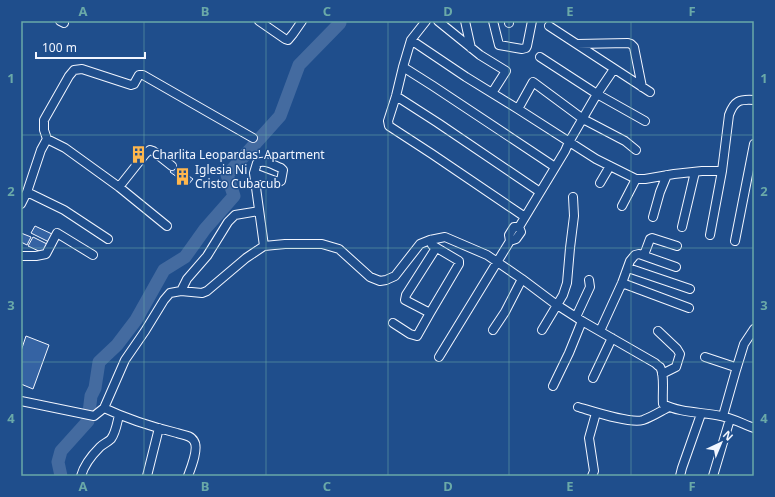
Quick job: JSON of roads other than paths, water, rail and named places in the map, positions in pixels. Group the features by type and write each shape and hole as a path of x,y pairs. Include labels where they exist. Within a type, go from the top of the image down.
{"street":[{"path":"259,21 288,40 302,21"},
{"path":"426,21 411,40 388,121 389,126 525,217"},
{"path":"438,21 480,55 506,71 492,93"},
{"path":"464,21 471,48"},
{"path":"493,21 499,45 522,49 526,48 527,46 532,21"},
{"path":"549,26 614,70 650,92"},
{"path":"411,40 466,77 518,108 596,159 636,179 645,179 702,170 722,171"},
{"path":"577,44 631,44 634,47 642,87"},
{"path":"540,57 597,94 645,121"},
{"path":"403,67 555,167"},
{"path":"167,226 119,187 65,148 47,139 44,130 44,120 69,76 74,70 82,69 131,85 134,84 139,75 143,75 253,138"},
{"path":"439,357 510,241 516,240 521,232 519,226 565,151 597,94 614,70"},
{"path":"518,108 533,82 583,119 625,141 636,150"},
{"path":"396,96 438,122 540,192"},
{"path":"710,235 722,171 729,115 735,104 743,99 754,100"},
{"path":"21,204 27,192 41,150 47,139"},
{"path":"735,240 754,144"},
{"path":"119,187 150,150 154,151 172,166"},
{"path":"600,183 610,166"},
{"path":"682,227 695,172"},
{"path":"254,173 264,246"},
{"path":"653,217 660,192 667,175"},
{"path":"622,206 636,179"},
{"path":"27,192 64,210 108,239"},
{"path":"542,330 557,305 567,283 570,243 574,220 573,197"},
{"path":"181,291 187,279 206,256 228,222 235,216 259,211"},
{"path":"21,256 46,254 57,233 93,255"},
{"path":"21,401 94,416 104,408 125,360 170,293 181,291 202,293 207,291 246,258 264,246 285,244 322,244 339,250 370,277 380,281 396,276 420,244 445,237 487,255 557,305 655,363 660,367 662,374 663,404 669,407 726,418 754,428"},
{"path":"644,255 650,239 652,238 677,246"},
{"path":"393,323 410,334 417,336 459,264 459,261 432,245 430,240"},
{"path":"430,313 405,300 406,295 436,248"},
{"path":"600,331 622,283 630,261 635,255 644,255 676,267"},
{"path":"628,268 690,289"},
{"path":"493,330 505,312 522,279"},
{"path":"553,386 569,353 590,286 589,280"},
{"path":"622,283 689,308"},
{"path":"712,476 736,370 744,344 754,329"},
{"path":"658,331 677,349 680,354 676,367 662,374"},
{"path":"593,378 612,338"},
{"path":"705,357 735,367 736,370"},
{"path":"578,406 596,413 639,420 647,418 669,407"},
{"path":"104,408 118,415 190,437 194,441 197,448 188,476"},
{"path":"592,476 594,472 589,438 596,413"},
{"path":"680,476 701,414"},
{"path":"81,476 88,461 111,439 116,429 118,415"},
{"path":"147,476 159,428"}],"waterway":[{"path":"61,476 58,462 61,451 88,421 91,396 95,388 99,362 117,345 136,320 164,270 185,257 205,229 234,196 227,175 280,116 299,65 340,23 340,21"}],"place":[{"name":"Charlita Leopardas' Apartment","path":"139,154"},
{"name":"Iglesia Ni Cristo Cubacub","path":"182,176"}]}
